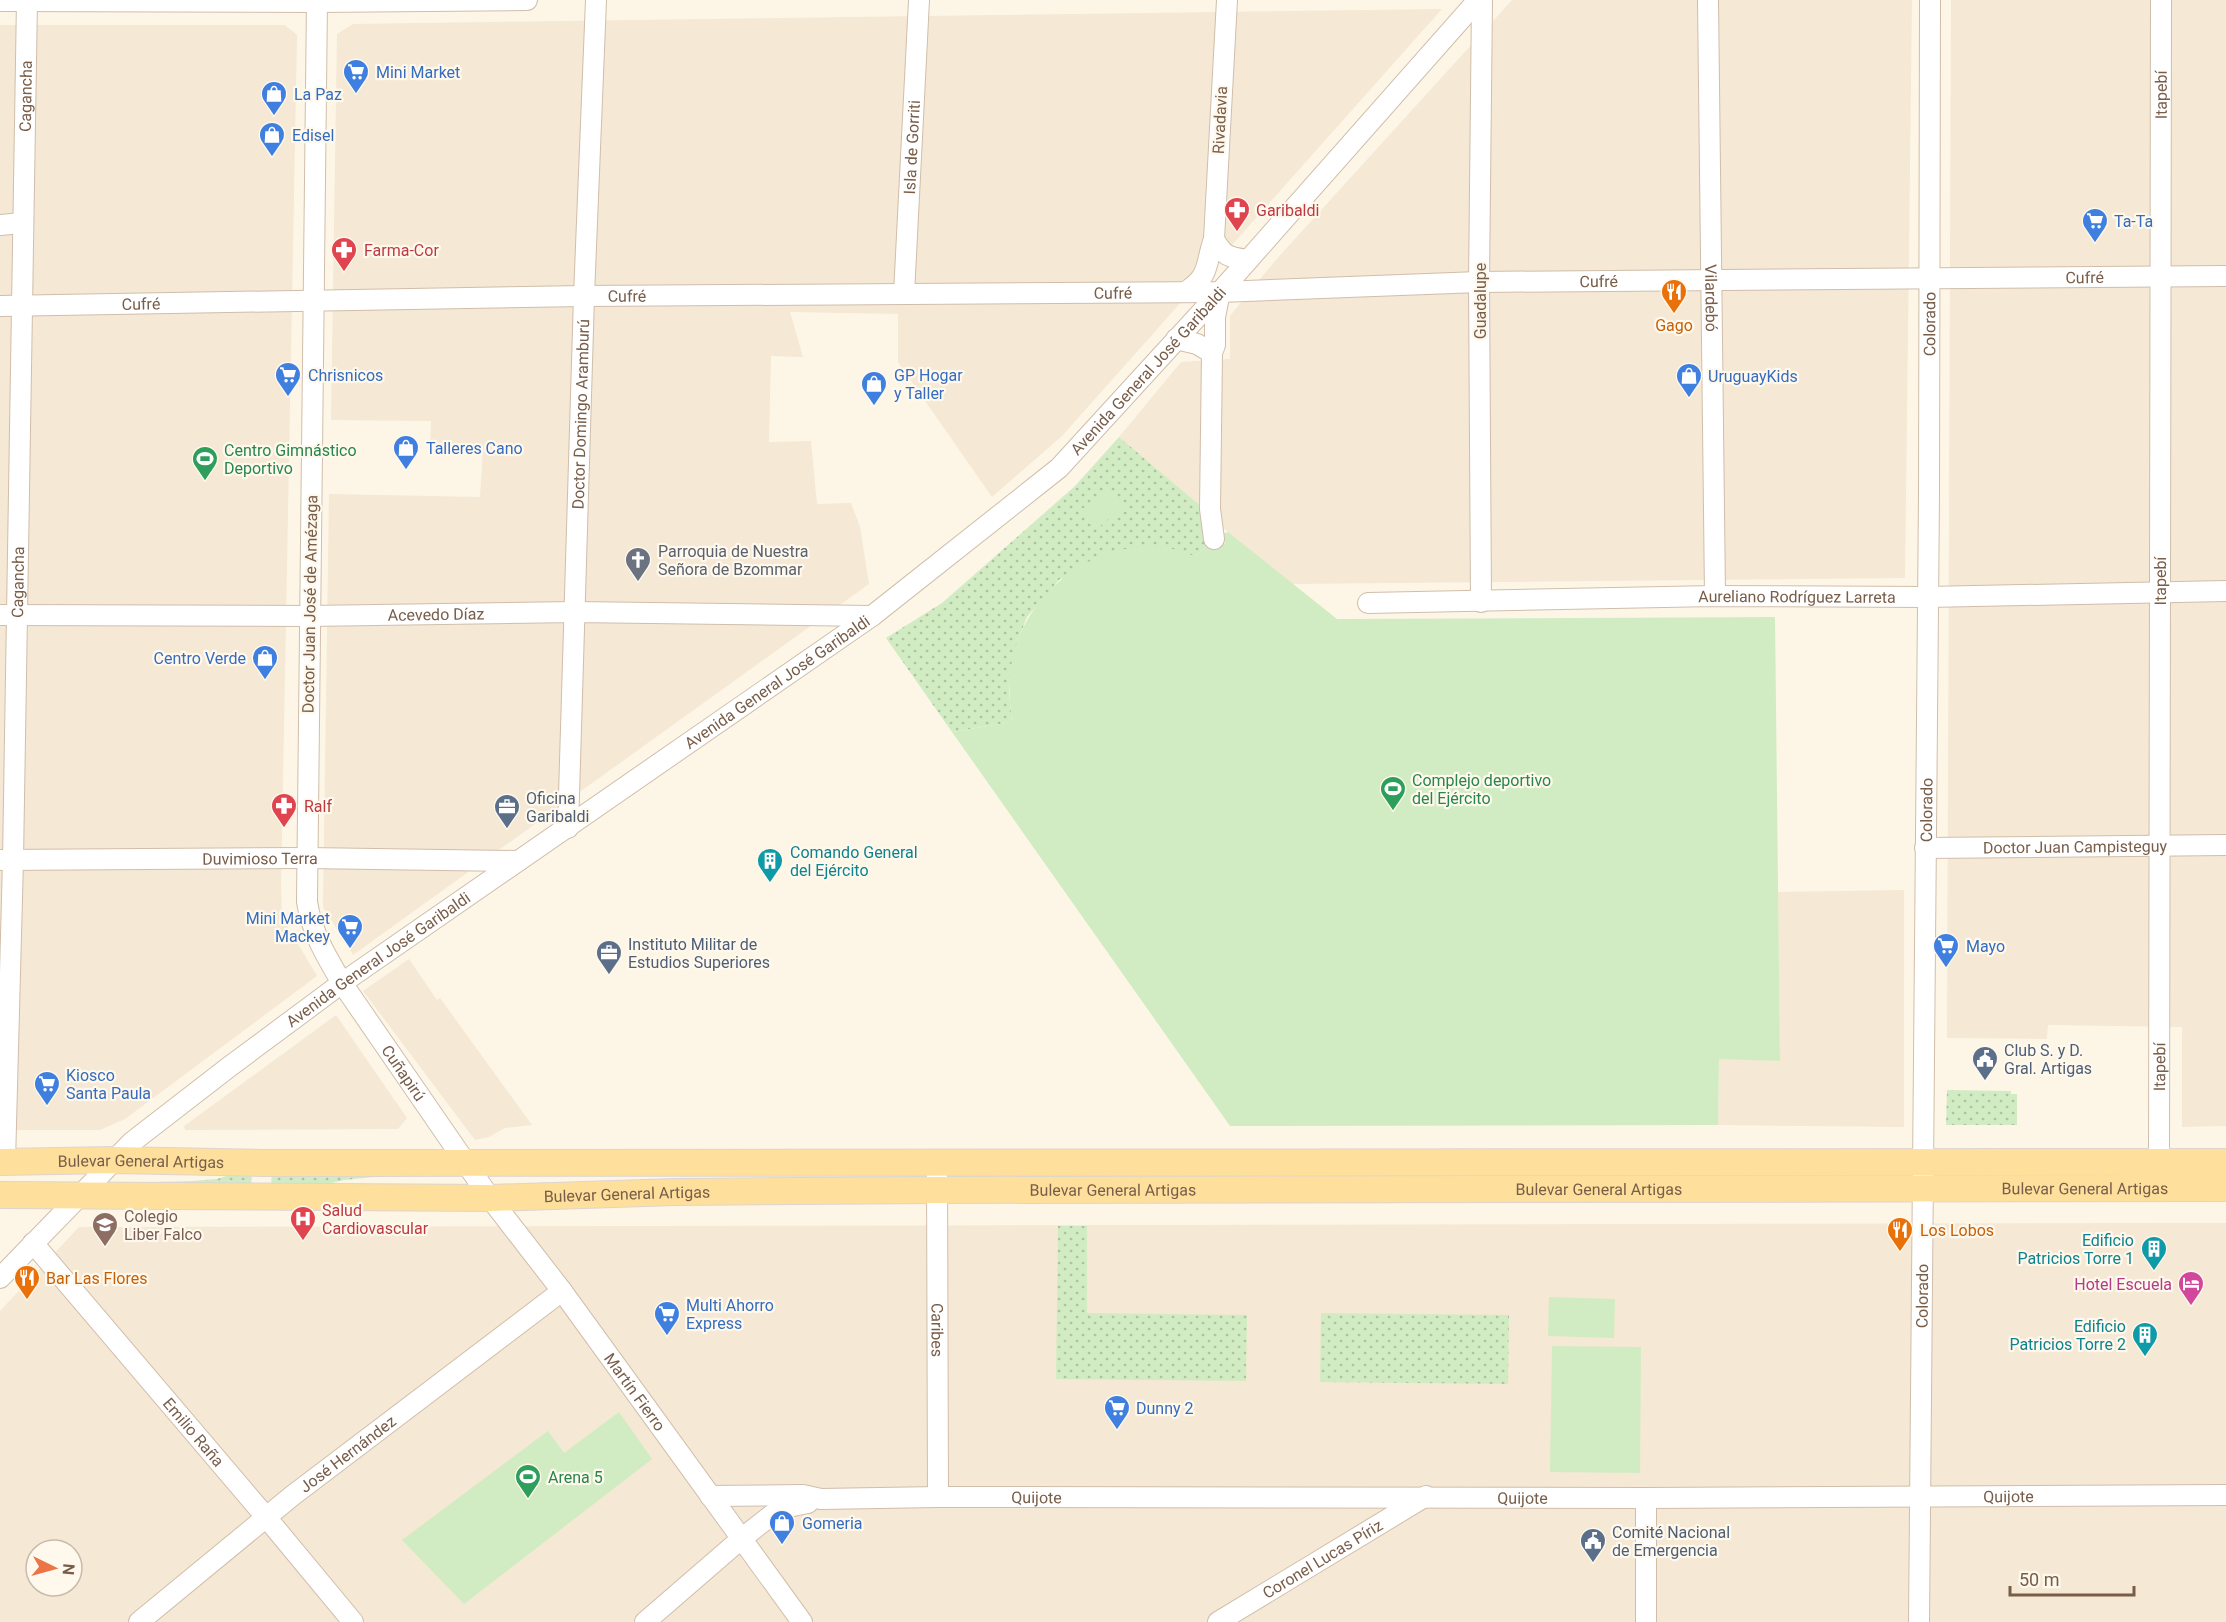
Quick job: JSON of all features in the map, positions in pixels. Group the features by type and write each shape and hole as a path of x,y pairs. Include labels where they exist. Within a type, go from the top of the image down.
{"main road":[{"name":"Bulevar General Artigas","path":"2,1168 114,1160 223,1163 937,1164 2226,1162"},
{"path":"332,1198 370,1182 438,1182 451,1179 459,1173 466,1162"},
{"path":"79,1196 101,1182 117,1177 198,1175 223,1163"},
{"name":"Bulevar General Artigas","path":"0,1195 490,1198 675,1192 937,1190 2226,1188"}],"street":[{"name":"Cagancha","path":"2,1168 10,454 21,305 27,0"},
{"path":"0,1 527,0"},
{"name":"Doctor Domingo Aramburú","path":"568,828 584,296 596,0"},
{"name":"Isla de Gorriti","path":"904,294 919,0"},
{"name":"Rivadavia","path":"1185,292 1200,281 1205,274 1214,239 1227,0"},
{"name":"Avenida General José Garibaldi","path":"0,1278 132,1142 342,983 872,616 1059,468 1220,292 1478,0"},
{"name":"Guadalupe","path":"1481,602 1479,282 1482,0"},
{"name":"Vilardebó","path":"1708,0 1714,597"},
{"name":"Colorado","path":"1919,1622 1928,597 1930,0"},
{"name":"Itapebí","path":"2159,1163 2161,0"},
{"name":"Doctor Juan José de Amézaga","path":"318,1 312,302 307,902 310,922 319,946 342,983"},
{"path":"0,225 22,223"},
{"path":"1214,239 1223,253 1248,260"},
{"name":"Cufré","path":"0,306 584,296 1220,292 1479,282 2226,276"},
{"path":"1214,539 1210,509 1212,353 1215,345 1215,317 1220,292"},
{"path":"1176,339 1197,344 1212,353"},
{"name":"Aureliano Rodríguez Larreta","path":"1368,603 1714,597 1928,597 2226,591"},
{"name":"Acevedo Díaz","path":"9,615 309,616 575,612 872,616"},
{"name":"Doctor Juan Campisteguy","path":"1925,848 2226,845"},
{"name":"Duvimioso Terra","path":"6,860 307,858 518,861"},
{"name":"Cuñapirú","path":"342,983 466,1162"},
{"name":"Martín Fierro","path":"466,1162 490,1198 562,1291 802,1622"},
{"path":"263,1163 263,1197"},
{"name":"Caribes","path":"937,1164 938,1497"},
{"name":"Emilio Raña","path":"33,1243 353,1622"},
{"name":"José Hernández","path":"139,1622 266,1517 562,1291"},
{"name":"Quijote","path":"710,1496 803,1495 820,1499 2226,1495"},
{"name":"Coronel Lucas Píriz","path":"1218,1622 1426,1496"},
{"path":"1646,1498 1646,1622"},
{"name":"Quijote","path":"645,1622 741,1539 780,1510 820,1499"}],"shaded area":[{"path":"1512,0 1912,0 1905,578 1292,584 1228,532 1119,437 1181,362 1230,359 1230,316 1274,262"},
{"path":"1951,0 2226,0 2226,1126 2182,1127 2182,1027 2048,1025 2047,1039 1947,1038"},
{"path":"1442,9 1062,436 992,497 898,362 898,314 790,312 803,357 771,356 769,442 811,441 817,504 851,503 860,527 869,584 353,955 323,907 329,494 480,497 483,449 430,446 431,421 331,420 337,34 353,24"},
{"path":"0,25 285,25 297,35 281,884 282,917 317,976 125,1119 100,1130 0,1130"},
{"path":"1904,890 1904,1127 1718,1125 1719,1058 1780,1061 1778,892"},
{"path":"409,959 437,1000 440,998 532,1125 505,1128 489,1137 475,1140 363,991"},
{"path":"336,1015 407,1118 398,1129 185,1130 184,1126"},
{"path":"2226,1223 2226,1622 0,1622 0,1311 79,1227"}],"green space":[{"path":"1119,437 1202,507 1206,547 1195,556 1060,579 1027,617 1018,640 1011,667 1009,693 1012,722 952,732 886,638 942,603 1075,486"},
{"path":"1106,488 1123,506 1097,529 1080,511"},
{"name":"Complejo deportivo del Ejército","path":"1228,532 1337,619 1775,617 1780,1061 1719,1059 1718,1125 1230,1126 952,732 1012,722 1010,674 1018,640 1030,615 1047,593 1068,575 1091,560 1117,551 1145,547 1173,549 1195,556 1206,547 1225,544 1223,534"},
{"path":"1947,1090 2011,1091 2011,1094 2017,1094 2017,1125 1946,1125"},
{"path":"239,1172 250,1174 251,1185 116,1183 217,1179"},
{"path":"272,1173 435,1174 434,1176 344,1180 315,1187 273,1186 271,1184"},
{"path":"1058,1226 1087,1226 1087,1313 1247,1315 1246,1381 1056,1379"},
{"path":"1549,1297 1615,1299 1614,1338 1548,1336"},
{"path":"1321,1313 1509,1315 1508,1384 1320,1382"},
{"path":"1552,1346 1641,1347 1640,1473 1550,1472"},
{"name":"Arena 5","path":"619,1412 652,1459 464,1604 402,1540 548,1431 564,1453"}],"place":[{"name":"Mini Market","path":"356,95"},
{"name":"La Paz","path":"274,117"},
{"name":"Edisel","path":"272,158"},
{"name":"Garibaldi","path":"1237,233"},
{"name":"Ta-Ta","path":"2095,244"},
{"name":"Farma-Cor","path":"344,273"},
{"name":"Gago","path":"1674,315"},
{"name":"Chrisnicos","path":"288,398"},
{"name":"UruguayKids","path":"1689,399"},
{"name":"GP Hogar y Taller","path":"874,407"},
{"name":"Talleres Cano","path":"406,471"},
{"name":"Centro Gimnástico Deportivo","path":"205,482"},
{"name":"Parroquia de Nuestra Señora de Bzommar","path":"638,583"},
{"name":"Centro Verde","path":"265,681"},
{"name":"Complejo deportivo del Ejército","path":"1393,812"},
{"name":"Ralf","path":"284,829"},
{"name":"Oficina Garibaldi","path":"507,830"},
{"name":"Comando General del Ejército","path":"770,884"},
{"name":"Mini Market Mackey","path":"350,950"},
{"name":"Mayo","path":"1946,969"},
{"name":"Instituto Militar de Estudios Superiores","path":"609,976"},
{"name":"Club S. y D. Gral. Artigas","path":"1985,1082"},
{"name":"Kiosco Santa Paula","path":"47,1107"},
{"name":"Salud Cardiovascular","path":"303,1242"},
{"name":"Colegio Liber Falco","path":"105,1248"},
{"name":"Los Lobos","path":"1900,1253"},
{"name":"Edificio Patricios Torre 1","path":"2154,1272"},
{"name":"Bar Las Flores","path":"27,1301"},
{"name":"Hotel Escuela","path":"2191,1307"},
{"name":"Multi Ahorro Express","path":"667,1337"},
{"name":"Edificio Patricios Torre 2","path":"2145,1358"},
{"name":"Dunny 2","path":"1117,1431"},
{"name":"Arena 5","path":"528,1500"},
{"name":"Gomeria","path":"782,1546"},
{"name":"Comité Nacional de Emergencia","path":"1593,1564"}]}
